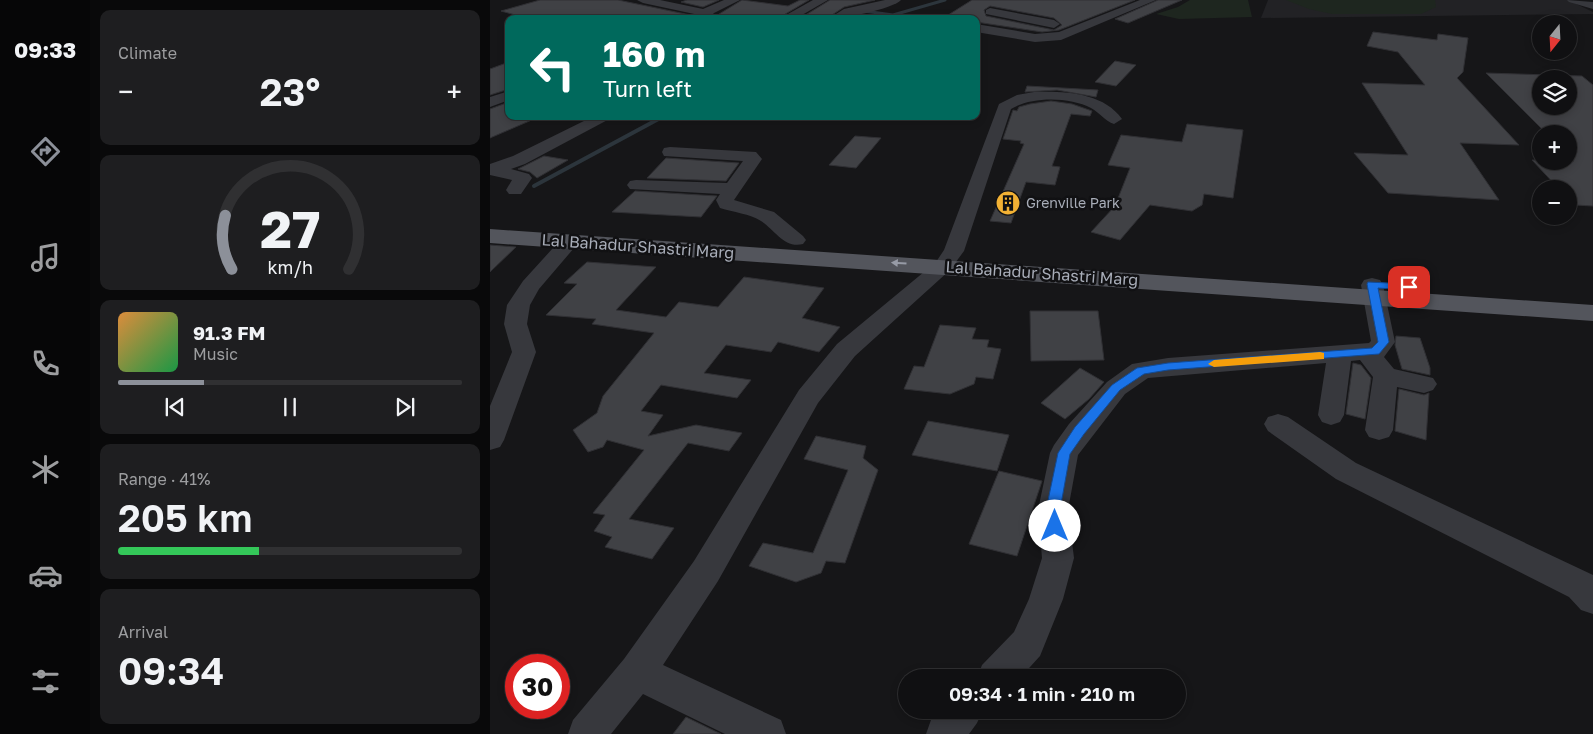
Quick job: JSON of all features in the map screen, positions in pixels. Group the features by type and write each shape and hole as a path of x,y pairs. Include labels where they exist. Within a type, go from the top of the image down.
{"main road":[{"name":"Lal Bahadur Shastri Marg","path":"490,224 796,240 949,258"},
{"name":"Lal Bahadur Shastri Marg","path":"490,236 949,258 1373,291 1593,313"},
{"name":"Lal Bahadur Shastri Marg","path":"1373,291 1593,300"}],"street":[{"path":"643,0 710,8 734,0"},
{"path":"665,4 677,0"},
{"path":"684,0 680,2 710,8"},
{"path":"794,15 822,0"},
{"path":"841,15 848,11 880,6 895,0"},
{"path":"984,0 1067,26"},
{"path":"1573,0 1593,6"},
{"path":"1102,3 1135,3 1124,7 1102,3"},
{"path":"1078,12 1099,16 1135,3"},
{"path":"980,29 1048,38 1061,36 1135,3"},
{"path":"980,17 1009,8"},
{"path":"490,102 505,96"},
{"path":"588,734 637,672 706,571 808,397 846,350 949,258 1004,107 1012,101 1033,96 1071,99 1092,103 1114,119"},
{"path":"568,131 583,120"},
{"path":"493,169 568,131 597,120"},
{"path":"670,152 750,156 753,159 752,162 726,200 727,204 767,216 796,240"},
{"path":"493,169 523,178 515,190"},
{"path":"636,185 733,189"},
{"path":"492,430 524,352 518,336 515,316 523,296 570,241"},
{"path":"1003,669 1027,644 1046,599 1058,558 1053,510 1064,453 1079,431 1116,388 1141,370 1168,366 1376,351 1384,342 1373,291"},
{"path":"1368,353 1386,376 1424,384"},
{"path":"1331,415 1340,354"},
{"path":"1379,430 1386,376"},
{"path":"1278,424 1346,471 1581,586 1593,599"},
{"path":"637,672 767,734"},
{"path":"945,734 957,719"}],"shaded area":[{"path":"1190,0 1248,0 1252,17 1179,19 1156,14 1178,7"},
{"path":"1268,0 1568,0 1593,12 1593,14 1261,18"},
{"path":"1286,0 1435,0 1436,7 1421,14 1332,14 1309,9"}],"building":[{"path":"540,0 618,0 690,15 516,15 501,11"},
{"path":"687,0 719,0 703,7 681,2"},
{"path":"742,0 788,6 800,0 809,0 784,15 718,15"},
{"path":"830,0 875,0 844,7 832,15 806,15"},
{"path":"972,0 1135,0 1059,30 1042,32 980,23 980,15 948,15","holes":["990,6 1054,18 1062,25 1054,30 986,16 984,10"]},
{"path":"1158,0 1182,0 1128,23 1115,19"},
{"path":"1373,32 1437,40 1438,34 1468,38 1463,72 1457,78 1519,145 1460,143 1499,200 1388,193 1354,153 1408,155 1362,83 1425,85 1398,52 1367,46"},
{"path":"1115,61 1136,65 1116,86 1095,82"},
{"path":"505,63 505,90 490,95 490,69"},
{"path":"1486,73 1532,74 1532,115 1577,115 1577,76 1582,76 1593,85 1593,206 1577,205 1577,180 1551,180 1541,170 1577,170 1577,125 1538,125"},
{"path":"1027,86 1098,90 1096,97 1057,90 1025,92"},
{"path":"1051,101 1072,104 1092,111 1090,116 1071,114 1052,166 1060,167 1055,185 1026,182 1011,223 990,221 1024,144 1020,143 1021,141 1003,139 1013,110 1017,111 1019,107 1030,104"},
{"path":"505,103 505,120 532,120 490,138 490,109"},
{"path":"1187,124 1243,130 1233,198 1204,194 1202,205 1192,211 1150,205 1120,240 1091,232 1115,206 1130,168 1108,165 1121,135 1182,142"},
{"path":"855,136 881,138 856,168 829,165"},
{"path":"544,156 568,160 537,178 530,172 518,169"},
{"path":"666,158 739,163 726,181 647,178"},
{"path":"635,191 717,196 701,217 612,212"},
{"path":"490,245 516,247 490,272"},
{"path":"587,262 656,267 616,310 666,317 679,302 718,307 744,277 824,288 802,318 840,327 819,352 778,342 771,352 726,345 704,373 751,380 737,398 661,385 641,411 663,415 648,436 696,425 742,433 729,451 688,443 629,519 674,528 652,559 605,547 612,537 594,531 605,515 593,513 644,450 607,440 603,447 588,452 573,430 597,413 603,396 654,333 592,324 596,319 546,315 577,284 564,283"},
{"path":"1030,311 1098,311 1104,360 1031,361"},
{"path":"940,325 976,328 972,339 989,340 987,347 1001,349 993,379 976,377 974,384 950,394 904,389 914,366 924,367"},
{"path":"1396,336 1420,338 1430,368 1430,375 1402,369 1395,345"},
{"path":"1353,363 1361,365 1371,378 1365,419 1346,414"},
{"path":"1080,368 1104,382 1089,399 1065,419 1041,403"},
{"path":"1399,389 1424,395 1429,393 1426,440 1395,431"},
{"path":"928,421 1009,435 997,471 912,455"},
{"path":"816,436 866,446 863,458 878,470 845,563 826,561 821,573 796,582 749,566 763,543 813,553 848,470 804,459"},
{"path":"999,471 1042,481 1017,556 969,544"},
{"path":"686,717 721,734 673,734"}],"waterway":[{"path":"864,11 893,15 945,0"},
{"path":"534,186 657,120"}],"slow traffic":[{"path":"1214,364 1320,356"}],"place":[{"name":"Grenville Park","path":"1008,203"}],"route":[{"path":"1055,526 1053,510 1064,453 1079,431 1116,388 1141,370 1168,366 1376,351 1384,342 1372,284 1409,287"}]}
